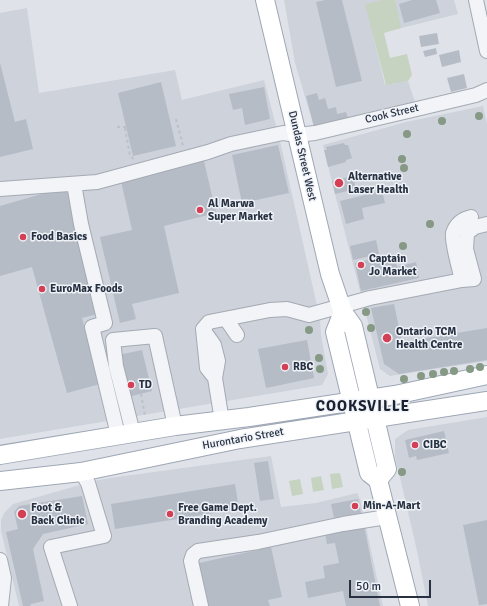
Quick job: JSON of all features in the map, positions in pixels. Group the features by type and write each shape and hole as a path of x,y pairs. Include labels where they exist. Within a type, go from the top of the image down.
{"main road":[{"name":"Dundas Street West","path":"265,0 330,274 342,309 353,326 371,398 387,469 378,480"},
{"path":"342,309 335,332 369,473 378,480 410,606"},
{"name":"Hurontario Street","path":"0,455 175,426 222,421 371,398 487,375"},
{"name":"Hurontario Street","path":"0,482 81,472 240,439 375,417 487,401"}],"street":[{"path":"476,0 487,51"},
{"name":"Cook Street","path":"0,189 97,182 194,150 208,152 230,144 283,133 297,135 315,133 476,95 487,90"},
{"path":"74,184 81,224 105,323 92,326 126,434"},
{"path":"462,280 453,234 457,225 462,219 471,217"},
{"path":"222,421 215,378 208,368 203,329 209,322 287,308 309,315 342,309 370,298 474,279 466,249 467,233 475,228 487,224"},
{"path":"226,319 237,335"},
{"path":"126,434 113,340 155,336 175,426"},
{"path":"70,606 51,547 104,536 88,483 81,472"},
{"path":"200,606 191,561 193,554 198,551 258,542 343,524 387,517"},
{"path":"0,560 4,578 1,603"}],"path":[{"path":"176,119 183,148"},
{"path":"117,127 126,127 130,156 134,160 139,160"},
{"path":"178,149 183,148 194,150"},
{"path":"141,394 145,416"}],"shaded area":[{"path":"284,0 454,0 458,14 373,35 385,85 408,81 415,102 314,127 295,63"},
{"path":"27,8 39,93 175,70 182,100 264,80 280,141 320,319 321,335 328,374 322,385 0,439 0,13"},
{"path":"483,106 487,124 487,361 390,376 380,369 323,145 406,122"},
{"path":"487,417 487,606 428,606 395,456 395,439 408,430"},
{"path":"271,456 281,507 316,503 357,493 360,499 383,606 19,606 1,531 1,520 4,513 13,504 94,481 110,478"}],"green space":[{"path":"383,0 395,0 401,28 384,33 390,58 407,54 412,75 408,81 386,85 365,4"},
{"path":"340,473 343,487 332,489 330,474"},
{"path":"321,476 324,490 313,492 311,478"},
{"path":"300,479 303,494 292,496 289,481"}],"building":[{"path":"325,0 342,0 362,81 336,87 316,2"},
{"path":"412,0 436,0 440,13 404,23 399,4"},
{"path":"437,33 439,44 421,47 419,36"},
{"path":"436,48 437,54 425,57 423,51"},
{"path":"459,50 461,62 442,67 439,55"},
{"path":"0,63 15,122 26,119 33,149 0,157"},
{"path":"464,74 467,88 451,92 447,78"},
{"path":"161,82 176,146 133,156 118,93"},
{"path":"264,87 270,119 245,125 242,108 233,110 229,94"},
{"path":"317,93 319,100 325,98 328,109 336,107 337,114 346,112 348,118 314,127 306,96"},
{"path":"344,143 345,145 348,145 352,158 346,160 346,162 328,167 324,150 327,150 326,147"},
{"path":"278,145 289,193 242,203 232,155"},
{"path":"204,161 216,213 164,226 179,293 132,304 136,319 120,323 100,237 132,230 121,181"},
{"path":"353,176 356,189 335,194 332,181"},
{"path":"66,187 101,313 82,318 100,384 67,393 32,267 0,276 0,206"},
{"path":"382,191 385,203 362,208 364,219 346,224 340,201"},
{"path":"376,240 379,254 353,260 350,246"},
{"path":"394,254 397,267 416,262 419,278 361,291 355,263"},
{"path":"394,304 402,342 487,328 487,360 399,374 384,364 371,308"},
{"path":"307,340 314,378 266,388 258,349"},
{"path":"142,350 152,391 128,397 118,355"},
{"path":"444,431 449,453 417,460 416,456 409,458 405,440"},
{"path":"268,461 274,499 260,501 254,463"},
{"path":"235,484 239,509 115,529 111,504"},
{"path":"82,496 88,524 43,534 33,549 44,601 31,604 30,606 23,606 6,532 18,529 14,512 19,506"},
{"path":"358,499 361,513 334,518 331,504"},
{"path":"487,520 487,604 479,605 463,525"},
{"path":"364,525 380,606 346,606 343,591 308,598 305,582 325,578 323,566 339,563 335,543 327,544 325,533"},
{"path":"271,547 282,597 268,600 270,606 209,606 199,563"}],"place":[{"name":"Alternative Laser Health","path":"339,183"},
{"name":"Al Marwa Super Market","path":"200,210"},
{"name":"Food Basics","path":"23,237"},
{"name":"Captain Jo Market","path":"361,265"},
{"name":"EuroMax Foods","path":"42,289"},
{"name":"Ontario TCM Health Centre","path":"387,338"},
{"name":"RBC","path":"285,367"},
{"name":"TD","path":"131,385"},
{"name":"CIBC","path":"415,445"},
{"name":"Min-A-Mart","path":"355,506"},
{"name":"Foot & Back Clinic","path":"22,514"},
{"name":"Free Game Dept. Branding Academy","path":"170,514"}],"district":[{"name":"COOKSVILLE","path":"363,407"}]}
